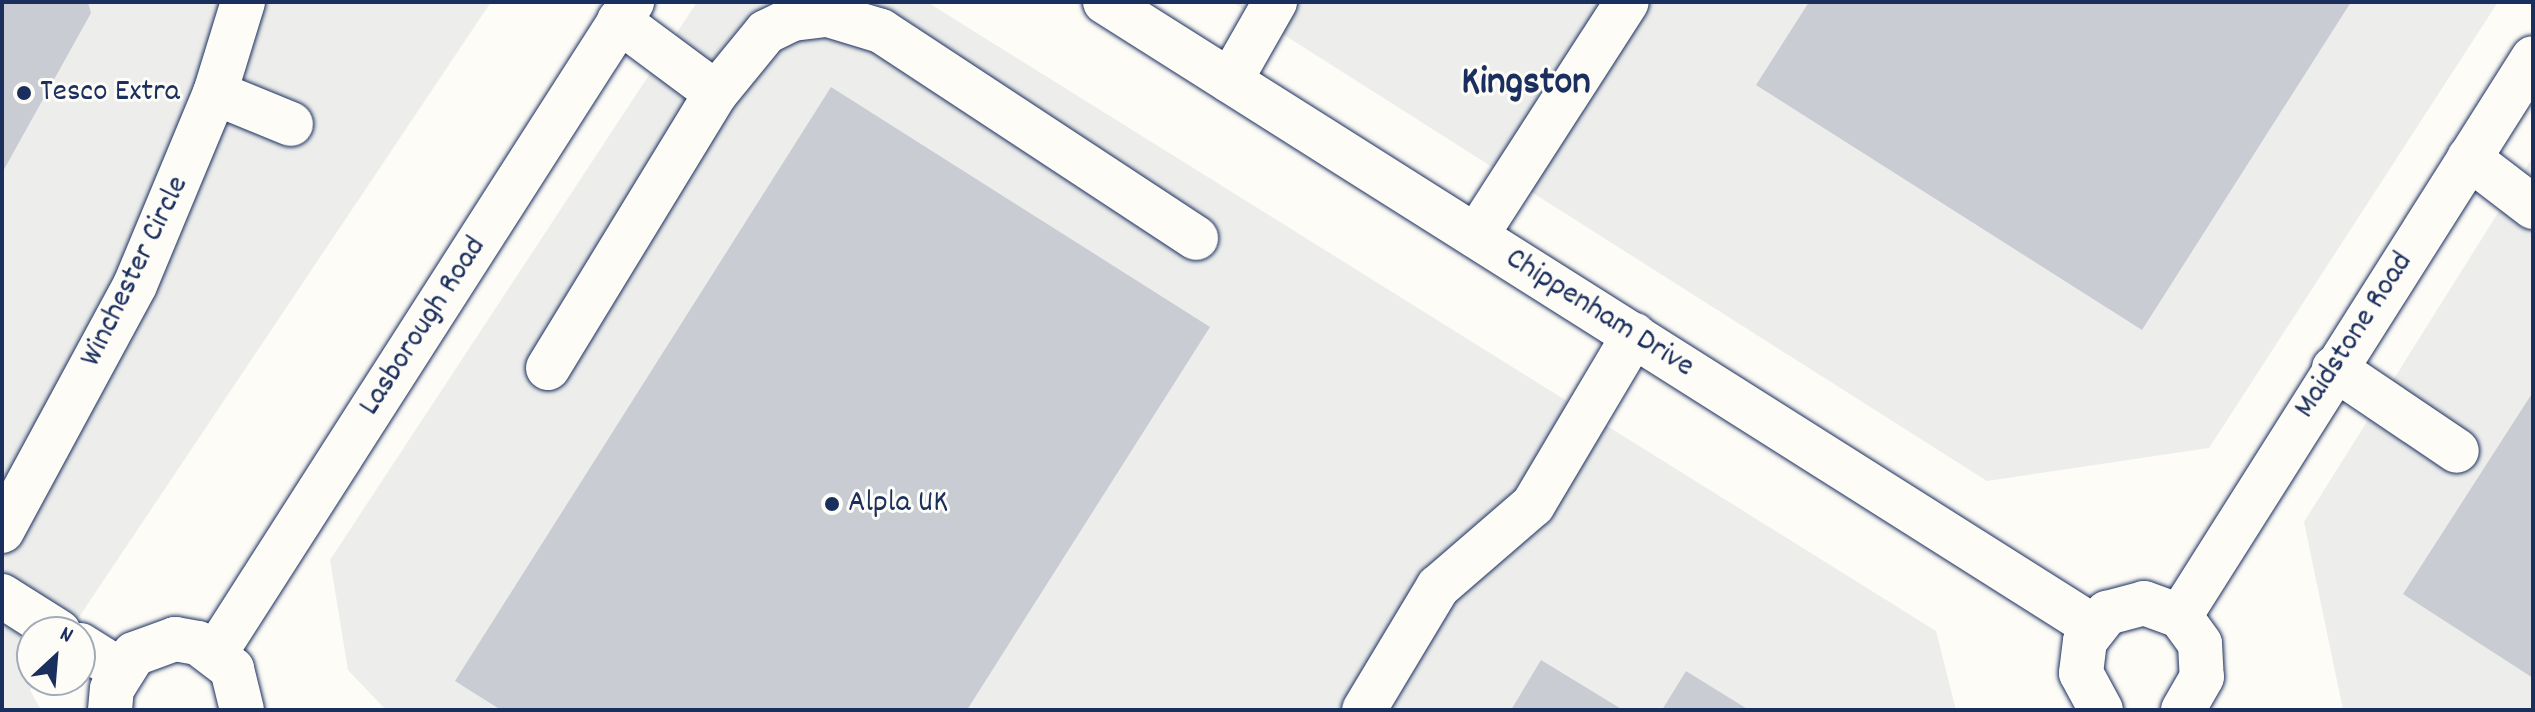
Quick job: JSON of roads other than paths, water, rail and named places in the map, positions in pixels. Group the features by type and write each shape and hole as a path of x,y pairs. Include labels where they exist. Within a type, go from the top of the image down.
{"street":[{"name":"Winchester Circle","path":"2,531 135,285 215,93 243,2"},
{"name":"Chippenham Drive","path":"1105,2 2093,626"},
{"path":"1230,81 1275,2"},
{"path":"1476,236 1627,2"},
{"path":"625,12 716,93"},
{"name":"Lasborough Road","path":"216,652 625,12"},
{"path":"548,368 716,93 766,32 793,19 828,15 881,31 1196,238"},
{"name":"Maidstone Road","path":"2180,616 2334,368 2533,58"},
{"path":"215,93 291,124"},
{"path":"2469,158 2533,207"},
{"path":"1364,710 1438,587 1533,505 1634,335"},
{"path":"2334,368 2457,451"},
{"path":"2,596 34,616"},
{"path":"2101,710 2081,673 2080,656 2093,626 2125,605 2163,606 2192,628 2204,660 2201,704"},
{"path":"96,666 115,690 134,654 165,641 198,643 216,652 239,682 242,710"}],"place":[{"name":"Tesco Extra","path":"24,93"},
{"name":"Alpla UK","path":"832,504"}],"district":[{"name":"Kingston","path":"1526,85"}]}
